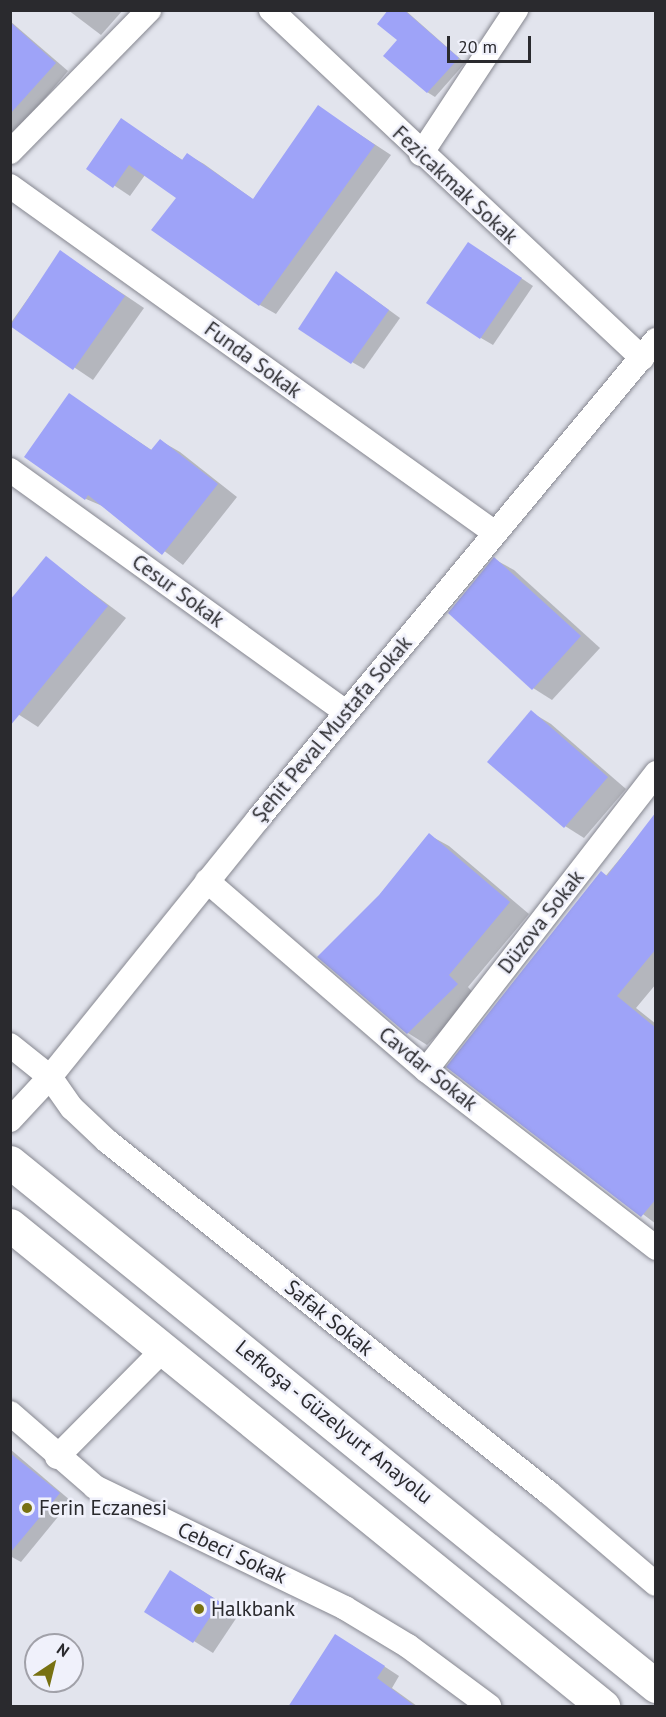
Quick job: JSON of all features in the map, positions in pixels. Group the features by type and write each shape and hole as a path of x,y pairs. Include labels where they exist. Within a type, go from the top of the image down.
{"highway":[{"name":"Lefkoşa - Güzelyurt Anayolu","path":"10,1162 656,1686"},
{"path":"10,1225 603,1707"}],"street":[{"path":"10,152 149,10"},
{"name":"Fezicakmak Sokak","path":"271,10 421,154 649,349"},
{"path":"421,154 516,10"},
{"name":"Funda Sokak","path":"10,186 495,533"},
{"name":"Şehit Peval Mustafa Sokak","path":"10,1120 50,1077 345,712 649,349"},
{"name":"Cesur Sokak","path":"10,470 345,712"},
{"name":"Düzova Sokak","path":"426,1070 656,774"},
{"name":"Cavdar Sokak","path":"207,881 426,1070 654,1245"},
{"name":"Safak Sokak","path":"10,1046 50,1077 72,1108 107,1141 549,1493 656,1584"},
{"path":"57,1457 164,1349"},
{"name":"Cebeci Sokak","path":"10,1413 57,1457 95,1487 345,1608 408,1646 489,1707"}],"building":[{"path":"388,10 404,10 459,58 427,93 383,56 397,40 377,24"},
{"path":"10,22 56,63 10,114"},
{"path":"318,105 375,145 259,306 151,230 176,198 129,165 113,188 86,169 121,118 182,160 187,153 253,199"},
{"path":"468,242 522,278 480,339 426,303"},
{"path":"60,250 125,296 73,370 10,326"},
{"path":"336,271 389,310 351,364 298,329"},
{"path":"69,393 151,450 160,439 218,484 162,555 88,495 85,500 24,457"},
{"path":"46,556 108,606 10,726 10,600"},
{"path":"494,557 581,636 532,690 448,613"},
{"path":"531,710 608,777 564,828 487,762"},
{"path":"656,812 656,949 617,996 656,1028 656,1199 641,1217 446,1067 601,871 607,876"},
{"path":"429,833 510,902 449,975 458,984 407,1034 317,957 379,895"},
{"path":"10,1453 60,1493 10,1553"},
{"path":"170,1570 220,1602 193,1643 144,1612"},
{"path":"335,1634 385,1666 377,1678 416,1707 288,1707"}],"place":[{"name":"Ferin Eczanesi","path":"27,1508"},
{"name":"Halkbank","path":"199,1609"}]}
